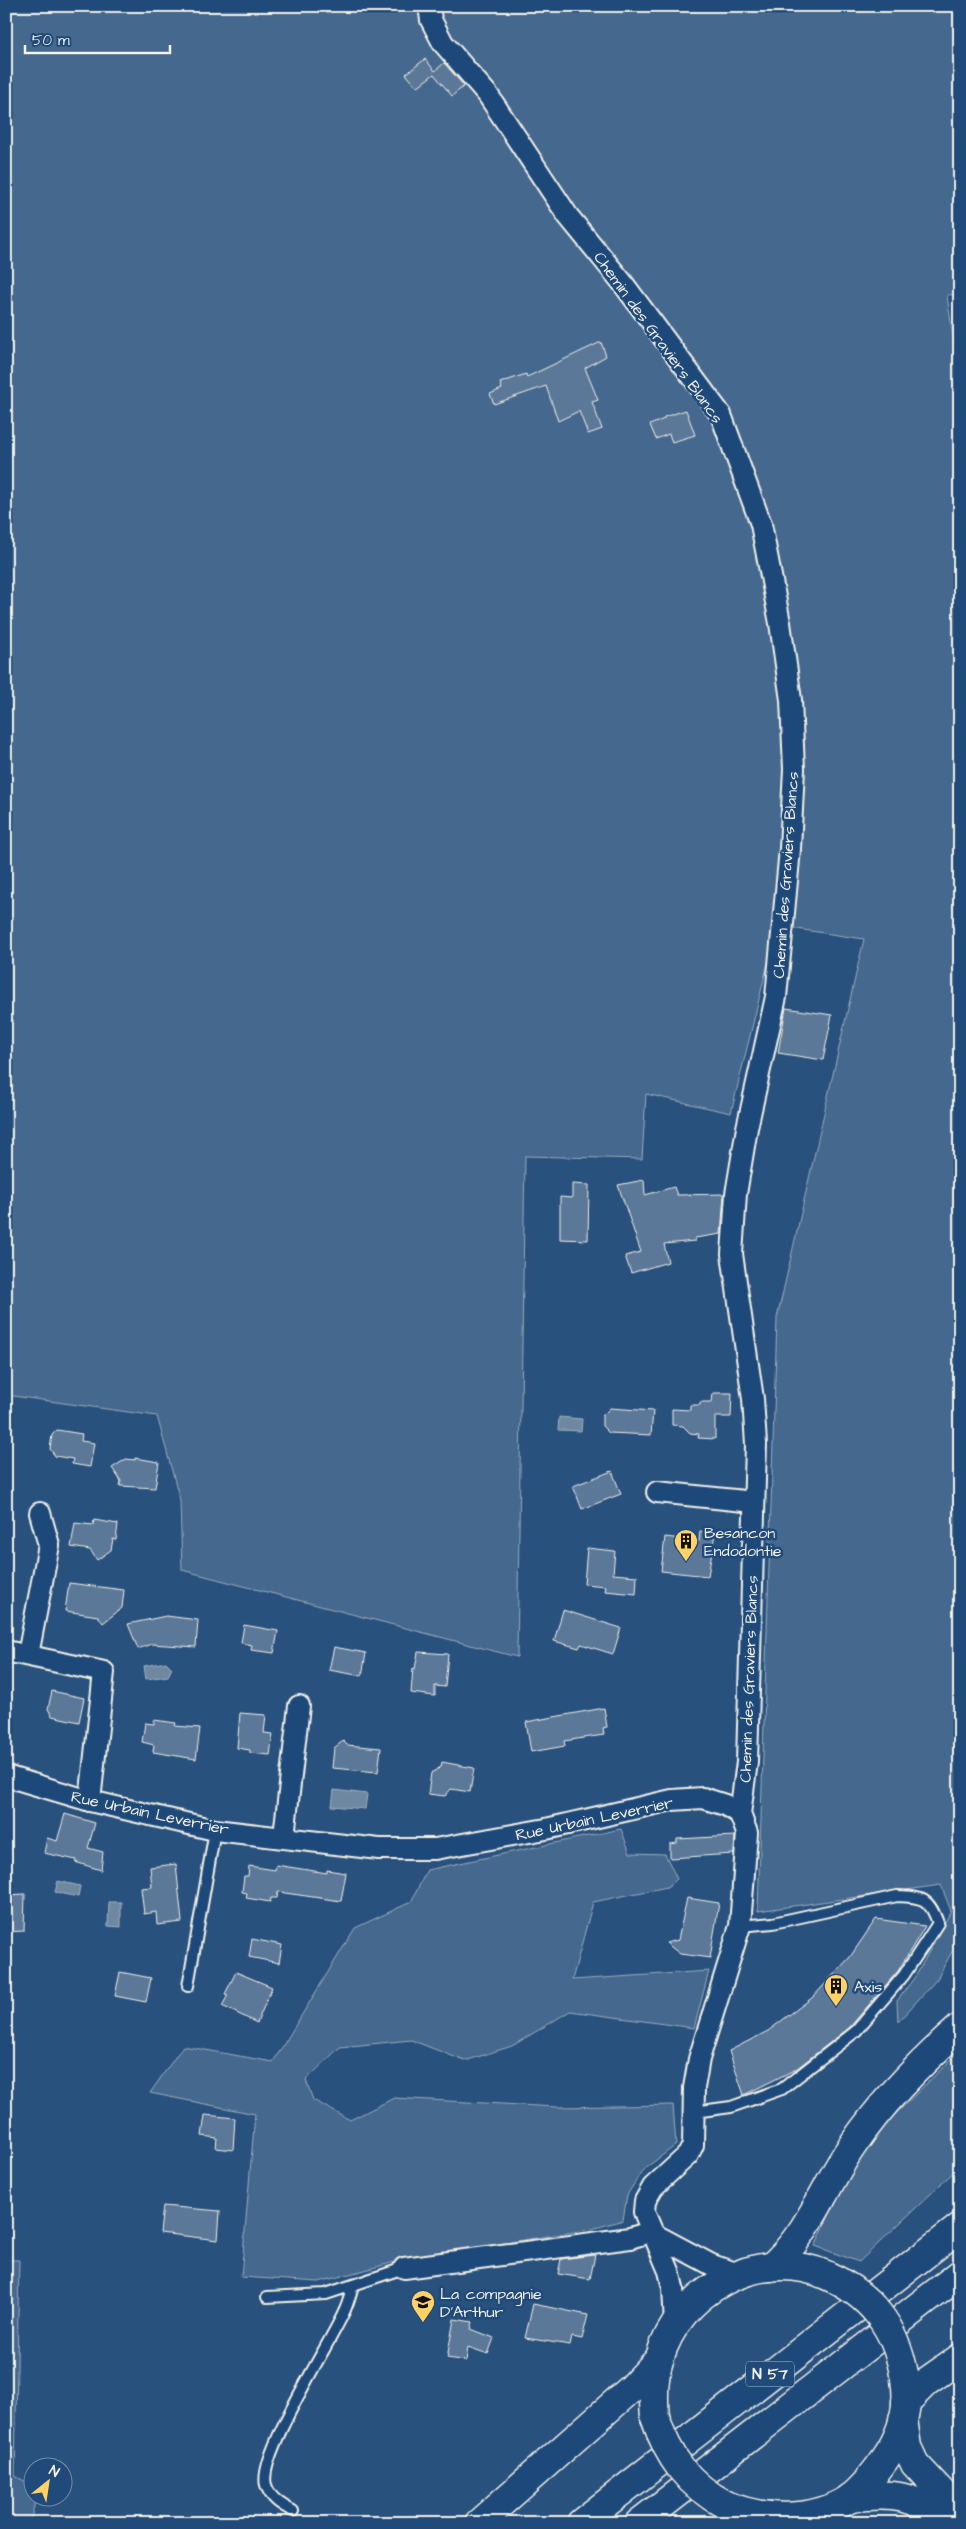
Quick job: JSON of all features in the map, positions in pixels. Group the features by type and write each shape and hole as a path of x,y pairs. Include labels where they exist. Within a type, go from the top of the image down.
{"main road":[{"path":"771,2267 786,2254 806,2227 850,2148 873,2116 918,2067 960,2028"},
{"name":"N 57","path":"581,2523 960,2227"},
{"path":"947,2523 928,2507 898,2495 880,2494 850,2498 818,2512 801,2516 765,2519 726,2505 701,2489 685,2476 668,2451 655,2417 653,2395 659,2359 675,2325 697,2298 737,2274 771,2267 797,2267 846,2284 862,2295 883,2319 900,2354 904,2374 907,2447 916,2464 960,2512"},
{"name":"N 57","path":"639,2523 960,2274"},
{"path":"850,2498 866,2483 889,2454 897,2440 905,2411 926,2382 960,2358"},
{"path":"479,2523 633,2387 659,2359"}],"street":[{"name":"Chemin des Graviers Blancs","path":"429,6 431,20 443,44 488,95 568,216 622,282 722,415 761,524 780,623 791,700 794,769 790,849 776,997 737,1184 732,1254 753,1399 756,1444 746,1762 740,1814"},
{"path":"657,1492 754,1502"},
{"path":"28,1654 49,1546 40,1513"},
{"path":"6,1651 28,1654 104,1672 90,1801"},
{"path":"284,1836 299,1706"},
{"name":"Rue Urbain Leverrier","path":"6,1776 90,1801 215,1830 284,1836 379,1849 435,1849 546,1829 672,1800 703,1798 740,1814"},
{"path":"675,2325 673,2288 669,2271 650,2232 644,2212 645,2201 653,2187 688,2155 693,2145 694,2088 699,2059 740,1926 747,1833 740,1814"},
{"path":"404,2268 630,2238 650,2232 712,2265 737,2274"}],"lane":[{"path":"188,1986 215,1830"},
{"path":"694,2112 731,2107 782,2089 790,2083 856,2031 904,1975 938,1923 932,1906 918,1897 897,1896 773,1923 740,1926"},
{"path":"267,2297 326,2294 404,2268"},
{"path":"293,2511 276,2502 266,2484 266,2470 282,2428 344,2312 353,2286"}],"shaded area":[{"path":"6,6 960,6 960,294 947,295 960,387 960,1937 937,1979 898,2022 897,2001 917,1974 951,1911 941,1885 758,1911 777,1318 864,939 777,926 731,1113 646,1094 642,1159 525,1156 517,1657 182,1570 180,1500 157,1416 6,1395"},
{"path":"559,1417 582,1419 581,1431 558,1430"},
{"path":"166,1662 172,1668 168,1676 146,1679 144,1666"},
{"path":"334,1790 367,1794 365,1809 332,1806"},
{"path":"621,1829 630,1853 665,1854 677,1879 667,1887 593,1902 572,1980 709,1971 694,2028 570,2011 512,2046 465,2061 411,2040 340,2047 306,2080 313,2100 350,2120 394,2098 556,2107 673,2105 676,2145 643,2170 627,2195 623,2220 592,2229 410,2258 319,2282 241,2277 255,2114 150,2093 183,2046 273,2062 355,1928 411,1902 427,1870"},
{"path":"58,1881 80,1886 78,1897 55,1892"},
{"path":"109,1902 121,1902 121,1927 108,1926"},
{"path":"960,2051 960,2166 859,2262 815,2246 851,2169 873,2136"},
{"path":"6,2260 19,2260 15,2476 22,2480 22,2506 34,2506 30,2523 6,2523"}],"building":[{"path":"425,59 435,71 444,63 464,86 452,96 434,74 417,87 406,74"},
{"path":"601,342 606,356 585,368 598,400 592,402 602,429 588,434 579,411 558,421 546,386 494,404 490,394 502,389 500,383 526,374 527,377"},
{"path":"686,410 695,435 672,442 669,434 656,439 650,425 664,419 664,417"},
{"path":"786,1008 832,1015 823,1060 778,1053"},
{"path":"644,1180 645,1195 674,1187 677,1195 724,1194 721,1234 695,1238 695,1241 664,1244 668,1262 631,1273 625,1256 641,1252 618,1185"},
{"path":"572,1184 589,1185 588,1240 560,1239 560,1197 572,1198"},
{"path":"713,1393 732,1393 731,1417 715,1417 715,1439 698,1438 699,1434 690,1433 683,1426 672,1425 672,1409 690,1410 690,1405 700,1405 700,1402 712,1402"},
{"path":"610,1408 653,1411 651,1435 609,1433 602,1426 602,1416"},
{"path":"57,1430 82,1434 81,1441 94,1443 90,1467 72,1464 73,1459 55,1456 50,1449 52,1435"},
{"path":"135,1458 159,1462 155,1488 120,1486 121,1481 112,1468 126,1459 135,1460"},
{"path":"612,1471 621,1494 582,1509 573,1486"},
{"path":"94,1520 118,1524 116,1540 113,1539 111,1550 97,1560 90,1550 71,1547 75,1523 93,1525"},
{"name":"Besancon Endodontie","path":"700,1531 715,1533 708,1576 661,1571 665,1537 699,1541"},
{"path":"587,1548 615,1551 613,1574 637,1576 636,1594 605,1591 606,1586 584,1584"},
{"path":"69,1583 124,1590 122,1608 103,1623 98,1616 65,1611"},
{"path":"563,1610 621,1628 613,1654 581,1644 579,1648 554,1641"},
{"path":"166,1616 198,1620 196,1647 151,1644 138,1649 128,1624"},
{"path":"244,1625 278,1631 274,1653 251,1650 252,1645 241,1643"},
{"path":"334,1647 366,1653 362,1676 329,1670"},
{"path":"418,1652 448,1654 445,1687 435,1686 435,1696 411,1693 413,1668 415,1669"},
{"path":"52,1691 84,1698 79,1722 52,1716 48,1709"},
{"path":"604,1708 607,1727 603,1728 604,1735 564,1741 565,1746 531,1752 526,1722"},
{"path":"240,1713 266,1715 264,1733 273,1734 270,1755 250,1753 250,1750 237,1748"},
{"path":"154,1720 176,1723 175,1726 200,1728 196,1759 153,1752 154,1745 142,1742 145,1723 154,1724"},
{"path":"343,1741 347,1745 381,1748 378,1772 332,1768 334,1748"},
{"path":"442,1762 474,1768 470,1792 451,1789 445,1796 428,1794 431,1773 441,1767"},
{"path":"65,1814 95,1823 88,1848 103,1852 101,1870 75,1862 76,1860 44,1853 47,1838 57,1841"},
{"path":"735,1836 734,1854 670,1858 670,1844 677,1843 677,1839"},
{"path":"176,1864 182,1922 157,1925 156,1912 144,1914 141,1888 152,1887 150,1867"},
{"path":"276,1865 327,1873 327,1870 346,1873 341,1901 278,1892 277,1898 271,1898 270,1902 246,1898 247,1893 242,1892 244,1876 248,1876 249,1866 275,1870"},
{"path":"25,1894 24,1931 6,1932 6,1895"},
{"path":"687,1898 719,1903 710,1958 680,1954 666,1943 678,1940"},
{"name":"Axis","path":"876,1919 925,1926 898,1971 849,2028 796,2069 744,2095 729,2051 768,2031 813,1997 850,1957"},
{"path":"252,1939 282,1945 279,1963 249,1957"},
{"path":"120,1972 151,1978 146,2002 115,1996"},
{"path":"236,1972 272,1987 257,2023 222,2006 228,1995 225,1994"},
{"path":"205,2115 235,2118 233,2150 216,2148 217,2138 202,2136"},
{"path":"163,2206 220,2211 218,2240 160,2233"},
{"path":"595,2255 590,2279 558,2274 561,2259"},
{"path":"533,2304 588,2315 582,2339 572,2337 570,2345 525,2338"},
{"path":"454,2319 473,2322 471,2329 494,2338 488,2354 468,2347 466,2361 447,2358"}],"place":[{"name":"Besancon Endodontie","path":"686,1562"},
{"name":"Axis","path":"836,2007"},
{"name":"La compagnie D'Arthur","path":"423,2323"}]}
